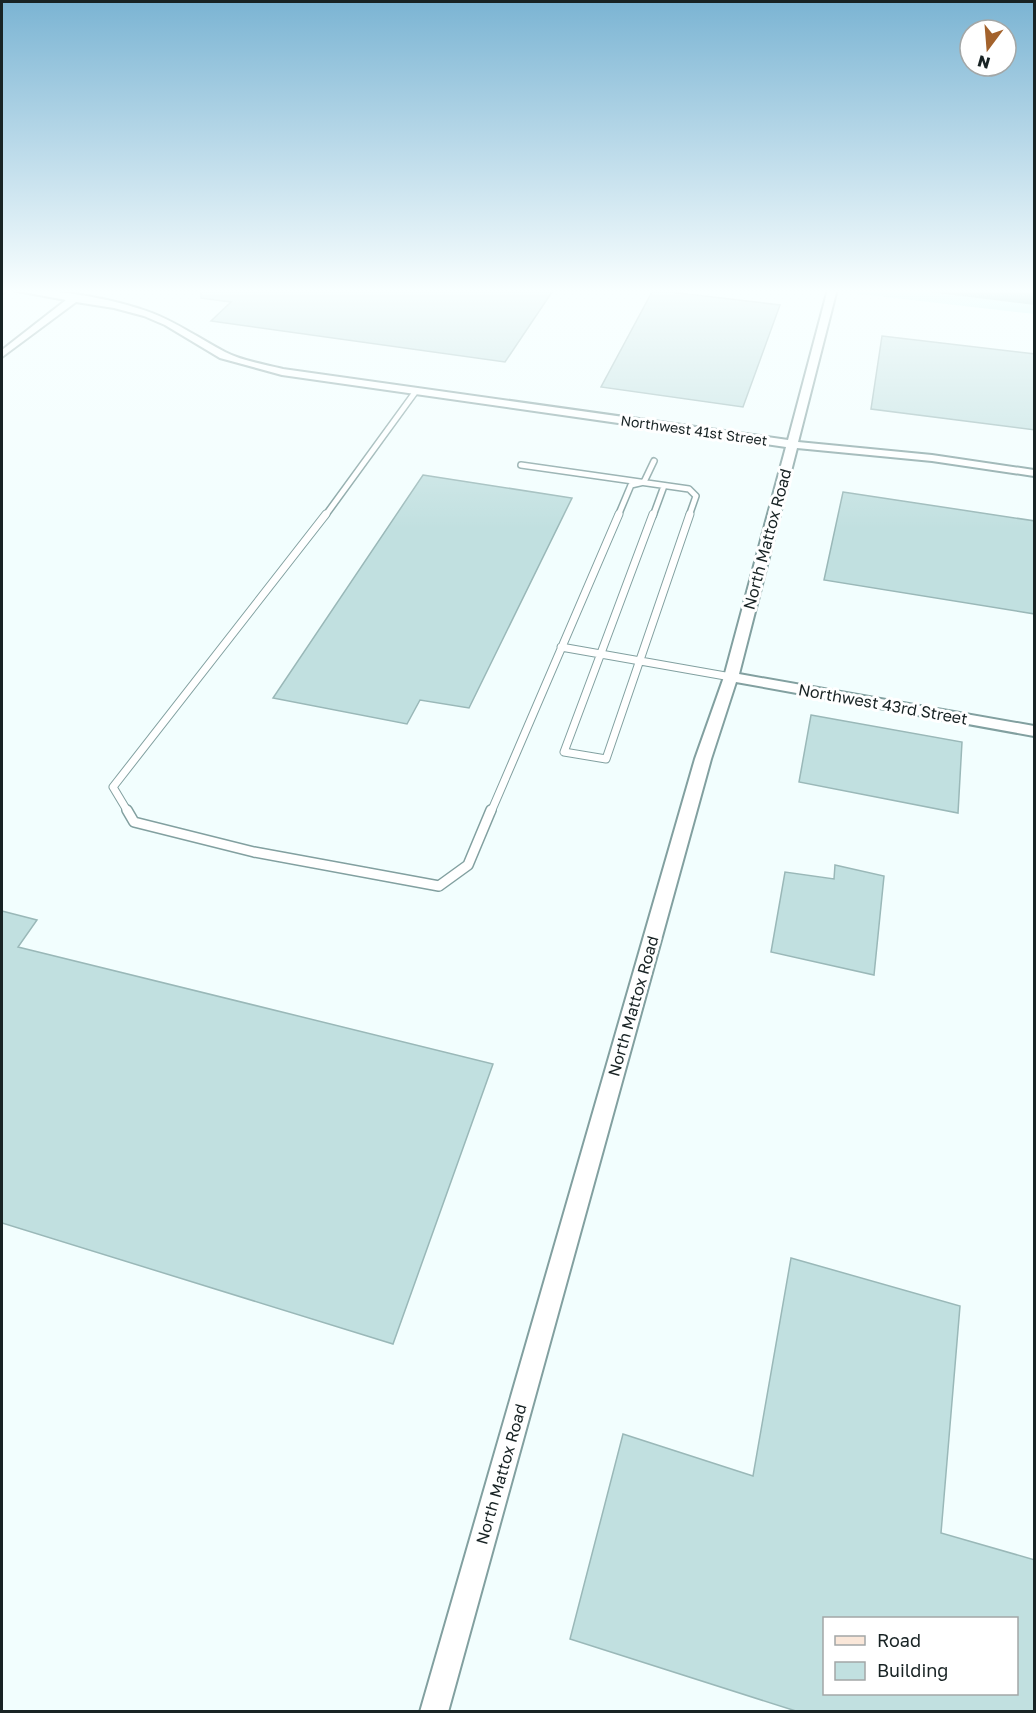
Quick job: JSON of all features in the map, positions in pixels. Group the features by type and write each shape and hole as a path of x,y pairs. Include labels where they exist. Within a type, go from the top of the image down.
{"street":[{"name":"Northwest 41st Street","path":"268,369 792,444 1035,473"},
{"name":"North Mattox Road","path":"434,1712 703,759 731,677 812,369"},
{"name":"Northwest 43rd Street","path":"731,677 1035,730"}],"lane":[{"path":"416,391 350,483 113,787 134,822 254,852 439,886 468,865 631,485 644,482"},
{"path":"644,482 654,461"},
{"path":"521,465 689,489 696,496 606,759 564,752 664,486"},
{"path":"561,647 731,677"}],"building":[{"path":"611,369 757,369 743,407 601,387"},
{"path":"877,369 1035,369 1035,430 871,409"},
{"path":"423,475 572,498 469,708 420,700 407,724 273,698"},
{"path":"843,492 1035,521 1035,614 824,580"},
{"path":"811,715 962,742 958,813 799,782"},
{"path":"835,865 884,876 874,975 771,952 785,872 834,879"},
{"path":"2,911 37,920 18,947 493,1064 393,1344 2,1223"},
{"path":"791,1258 960,1306 941,1533 1035,1560 1035,1712 799,1712 570,1639 623,1434 753,1476"}]}
